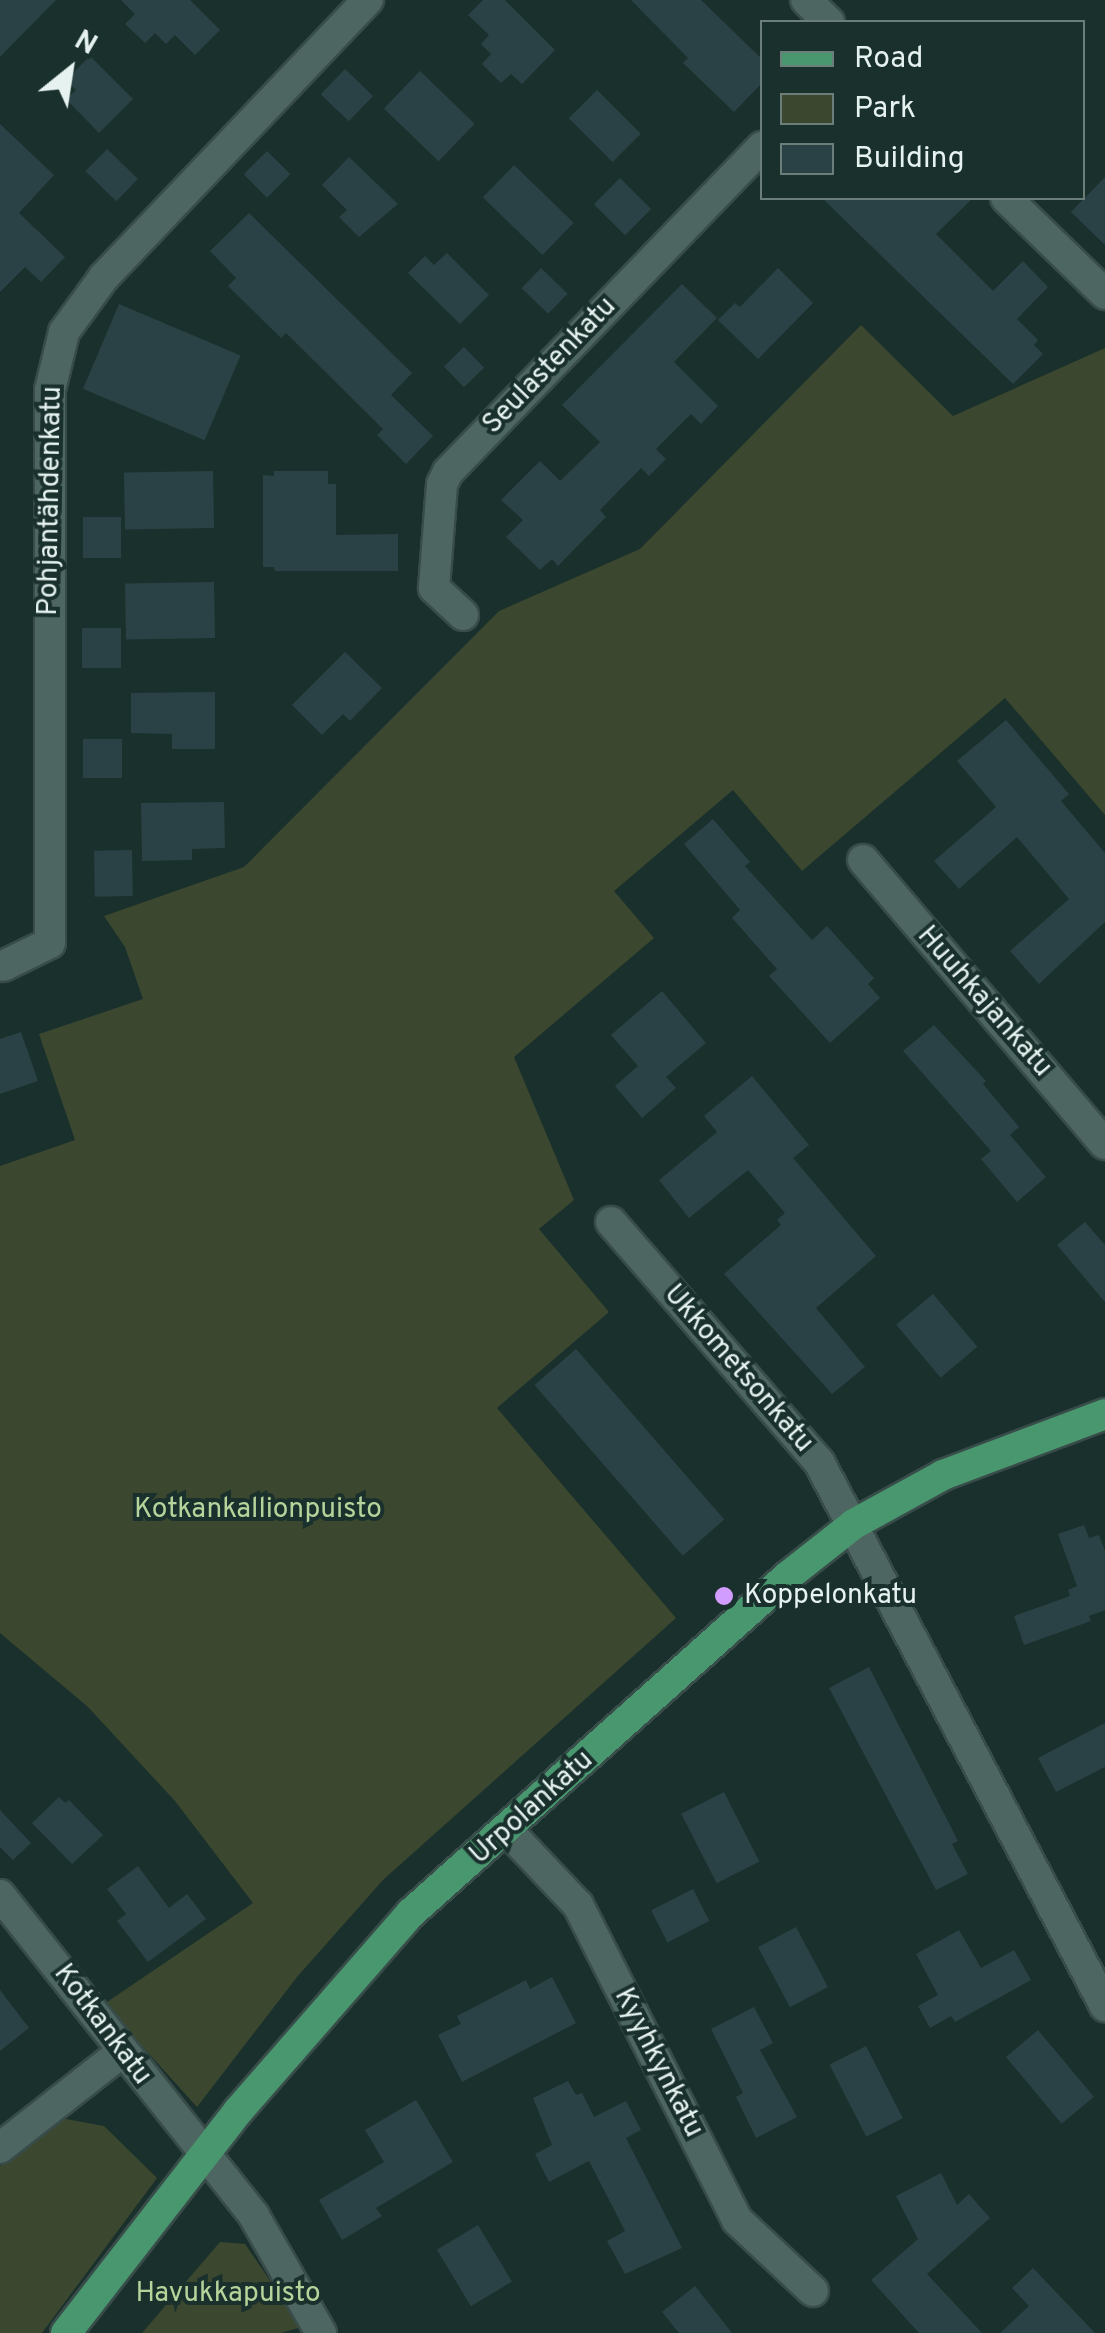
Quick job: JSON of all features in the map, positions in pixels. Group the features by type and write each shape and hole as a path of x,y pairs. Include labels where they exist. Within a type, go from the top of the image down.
{"main road":[{"name":"Urpolankatu","path":"66,2333 326,2006 411,1913 774,1588 854,1524 943,1475 1105,1414"}],"street":[{"name":"Pohjantähdenkatu","path":"4,966 50,943 50,390 54,359 82,301 368,0"},
{"path":"806,0 827,20"},
{"name":"Seulastenkatu","path":"462,614 434,588 442,484 448,472 760,149"},
{"path":"1008,200 1105,294"},
{"name":"Huuhkajankatu","path":"863,860 1105,1144"},
{"name":"Ukkometsonkatu","path":"611,1222 819,1462 854,1524"},
{"path":"854,1524 1105,2006"},
{"name":"Kyyhkynkatu","path":"508,1830 578,1904 738,2220 813,2291"},
{"name":"Kotkankatu","path":"0,1895 271,2241 321,2333"},
{"path":"0,2148 122,2052"}],"green space":[{"name":"Kotkankallionpuisto","path":"861,325 953,416 1105,348 1105,815 1005,698 802,871 733,790 614,891 654,938 514,1057 574,1200 539,1229 609,1312 497,1408 676,1618 383,1880 297,1977 197,2107 104,2004 253,1903 175,1801 88,1707 0,1633 0,1166 75,1140 39,1034 143,999 125,947 104,916 244,867 499,611 640,549"},
{"path":"61,2118 104,2126 157,2178 42,2333 0,2333 0,2166"},
{"name":"Havukkapuisto","path":"220,2242 245,2244 302,2327 281,2333 142,2333"}],"building":[{"path":"0,0 56,0 0,57"},
{"path":"121,0 190,0 220,30 195,55 175,35 166,44 155,33 145,43 125,24 135,14"},
{"path":"483,0 505,0 555,50 522,84 511,74 501,83 482,64 491,54 481,44 489,35 468,15"},
{"path":"631,0 701,0 760,57 760,85 734,112 683,63 688,58"},
{"path":"90,56 133,99 99,133 66,99 76,90 66,80"},
{"path":"345,69 373,96 349,121 321,94"},
{"path":"420,71 475,124 439,161 384,108"},
{"path":"597,90 641,134 613,162 569,118"},
{"path":"0,124 54,175 19,213 65,257 41,282 25,267 0,292"},
{"path":"107,149 138,179 116,201 85,171"},
{"path":"267,151 290,174 267,198 244,174"},
{"path":"349,157 398,204 359,237 339,217 347,210 322,185"},
{"path":"514,165 574,223 542,255 483,197"},
{"path":"1105,177 1105,245 1071,212"},
{"path":"620,178 651,209 625,235 594,204"},
{"path":"824,200 971,200 936,234 993,291 1023,261 1048,287 1017,319 1038,340 1034,345 1043,354 1013,384"},
{"path":"249,213 412,373 391,395 433,436 406,464 377,435 383,429 286,333 281,338 228,286 236,278 210,251"},
{"path":"447,253 489,295 460,324 408,273 425,256 434,265"},
{"path":"541,268 568,294 548,314 522,288"},
{"path":"778,268 813,303 758,359 718,320 735,303 740,307"},
{"path":"682,284 717,318 674,362 718,406 701,424 691,414 656,449 666,459 649,476 641,468 600,510 606,517 558,566 552,559 540,570 506,537 523,520 501,500 540,461 560,481 600,442 562,405"},
{"path":"119,304 241,356 205,440 83,389"},
{"path":"464,347 484,368 464,387 444,366"},
{"path":"213,471 214,528 125,530 124,473"},
{"path":"274,471 328,471 328,484 336,484 336,535 398,534 398,571 275,571 274,567 263,567 263,475 274,476"},
{"path":"83,517 121,517 121,558 83,558"},
{"path":"214,582 215,638 126,640 125,584"},
{"path":"82,628 121,628 121,668 82,668"},
{"path":"345,652 382,688 350,721 343,714 322,735 292,705"},
{"path":"215,692 215,749 172,749 172,734 131,733 131,693"},
{"path":"1006,720 1069,794 1061,801 1105,853 1105,922 1039,984 1010,951 1069,899 1017,837 959,889 934,861 996,807 957,761"},
{"path":"83,739 122,739 122,778 83,778"},
{"path":"224,802 225,848 192,849 192,860 142,861 141,803"},
{"path":"713,819 750,862 745,866 812,940 827,926 874,978 868,984 880,998 830,1043 769,976 777,969 732,918 740,910 684,844"},
{"path":"132,850 133,896 95,897 94,851"},
{"path":"662,991 706,1043 666,1077 676,1088 642,1118 615,1086 638,1066 611,1035"},
{"path":"934,1025 986,1081 983,1084 1019,1127 1010,1135 1046,1177 1017,1202 981,1159 991,1151 903,1051"},
{"path":"21,1032 38,1081 0,1094 0,1039"},
{"path":"752,1076 809,1145 793,1158 876,1256 816,1308 865,1367 832,1394 724,1274 781,1225 777,1220 785,1213 748,1170 689,1218 659,1180 717,1132 704,1116"},
{"path":"1085,1222 1105,1245 1105,1302 1057,1245"},
{"path":"933,1294 977,1347 941,1378 896,1325"},
{"path":"576,1349 724,1520 683,1556 534,1385"},
{"path":"1084,1525 1089,1538 1099,1535 1105,1551 1105,1610 1089,1616 1091,1621 1024,1645 1014,1616 1070,1596 1068,1590 1077,1586 1058,1534"},
{"path":"869,1667 958,1841 952,1844 968,1874 936,1890 829,1688"},
{"path":"1105,1723 1105,1767 1056,1792 1038,1758"},
{"path":"724,1792 759,1861 717,1883 681,1814"},
{"path":"59,1797 65,1803 69,1800 103,1835 72,1864 32,1823"},
{"path":"0,1810 31,1843 13,1860 0,1847"},
{"path":"138,1866 169,1908 187,1894 206,1919 148,1962 117,1921 126,1914 107,1889"},
{"path":"693,1889 709,1921 667,1942 651,1910"},
{"path":"796,1927 828,1987 790,2007 758,1947"},
{"path":"959,1930 981,1968 1014,1950 1031,1980 955,2022 951,2016 930,2028 918,2006 938,1995 916,1954"},
{"path":"552,1977 576,2023 462,2082 438,2035 461,2024 457,2016 526,1980 530,1989"},
{"path":"0,1990 29,2028 0,2051"},
{"path":"754,2007 773,2043 760,2050 797,2117 756,2138 736,2097 743,2093 711,2029"},
{"path":"1038,2030 1094,2097 1062,2124 1006,2057"},
{"path":"866,2046 903,2118 866,2137 829,2065"},
{"path":"568,2081 576,2095 582,2093 594,2117 626,2101 641,2130 626,2138 682,2248 625,2274 607,2241 625,2231 589,2161 549,2182 535,2154 552,2145 533,2098"},
{"path":"416,2100 453,2162 376,2208 382,2216 342,2240 319,2200 384,2162 365,2130"},
{"path":"941,2173 957,2205 969,2194 990,2218 927,2274 982,2333 919,2333 871,2280 918,2239 896,2196"},
{"path":"478,2225 512,2282 471,2306 437,2250"},
{"path":"1033,2268 1095,2333 1000,2333 1029,2306 1012,2288"},
{"path":"695,2286 732,2333 679,2333 662,2312"}],"place":[{"name":"Koppelonkatu","path":"724,1596"}]}
